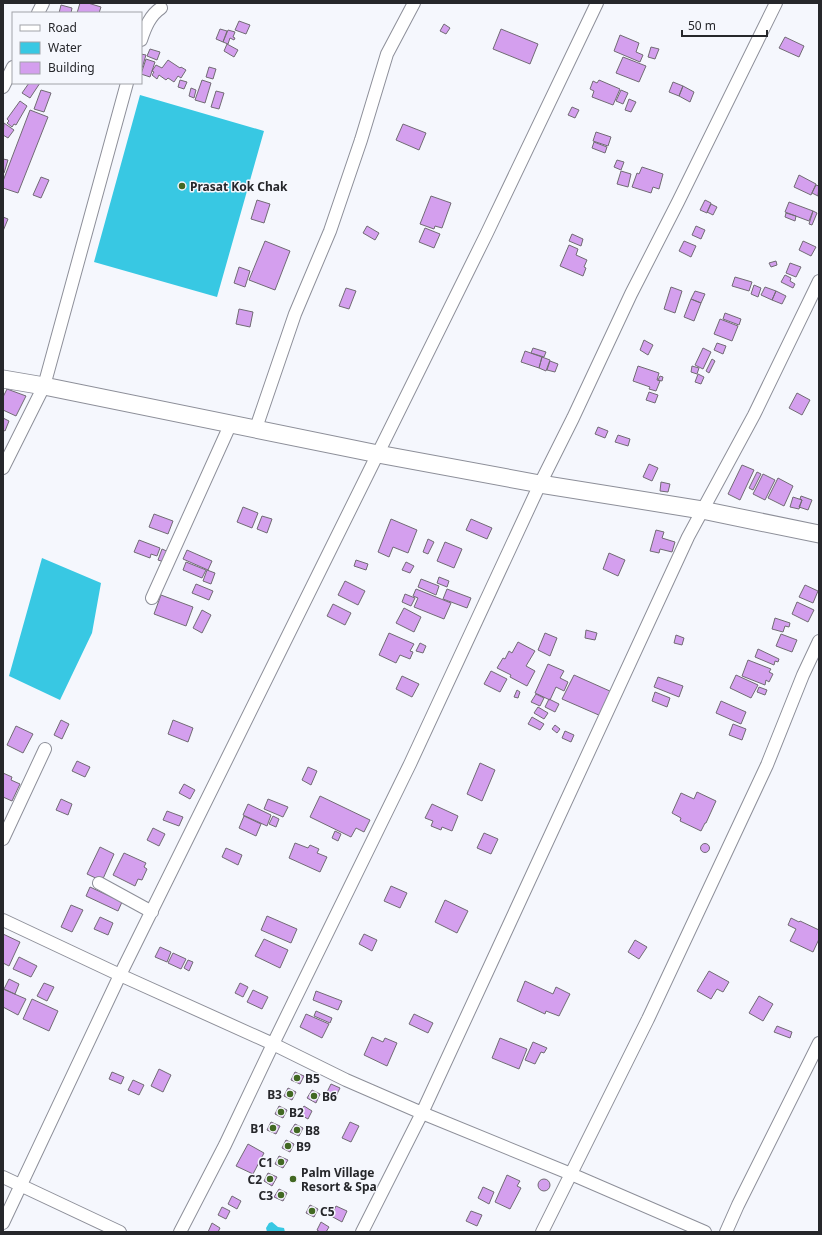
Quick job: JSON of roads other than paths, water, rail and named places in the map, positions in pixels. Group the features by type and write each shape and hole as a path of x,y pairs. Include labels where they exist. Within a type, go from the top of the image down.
{"street":[{"path":"38,12 43,3"},
{"path":"256,428 295,314 330,231 361,140 387,54 414,3"},
{"path":"3,1223 120,975 486,235 597,3"},
{"path":"180,1232 225,1145 410,764 540,484 573,418 631,294 776,3"},
{"path":"142,38 150,19 155,12 161,8"},
{"path":"3,87 12,68"},
{"path":"3,468 46,377 127,84"},
{"path":"362,1232 422,1113 688,537 754,415 819,281"},
{"path":"3,379 46,377 231,423 378,454 540,484 702,510 819,534"},
{"path":"152,598 231,423"},
{"path":"542,1232 648,1019 764,772 803,675 819,641"},
{"path":"3,839 45,749"},
{"path":"99,883 152,912"},
{"path":"3,920 273,1044 346,1080 705,1232"},
{"path":"726,1232 819,1043"},
{"path":"3,1177 120,1232"}],"water":[{"path":"140,95 264,131 217,297 94,262"},
{"path":"42,558 101,583 92,633 60,700 9,676"},
{"path":"272,1222 278,1227 284,1228 285,1232 267,1232 266,1228 269,1223"}],"place":[{"name":"Prasat Kok Chak","path":"182,186"},
{"name":"B5","path":"297,1078"},
{"name":"B3","path":"290,1094"},
{"name":"B6","path":"314,1096"},
{"name":"B2","path":"281,1112"},
{"name":"B1","path":"273,1128"},
{"name":"B8","path":"297,1130"},
{"name":"B9","path":"288,1146"},
{"name":"C1","path":"281,1162"},
{"name":"C2","path":"270,1179"},
{"name":"Palm Village Resort & Spa","path":"293,1179"},
{"name":"C3","path":"281,1195"},
{"name":"C5","path":"312,1211"}]}
